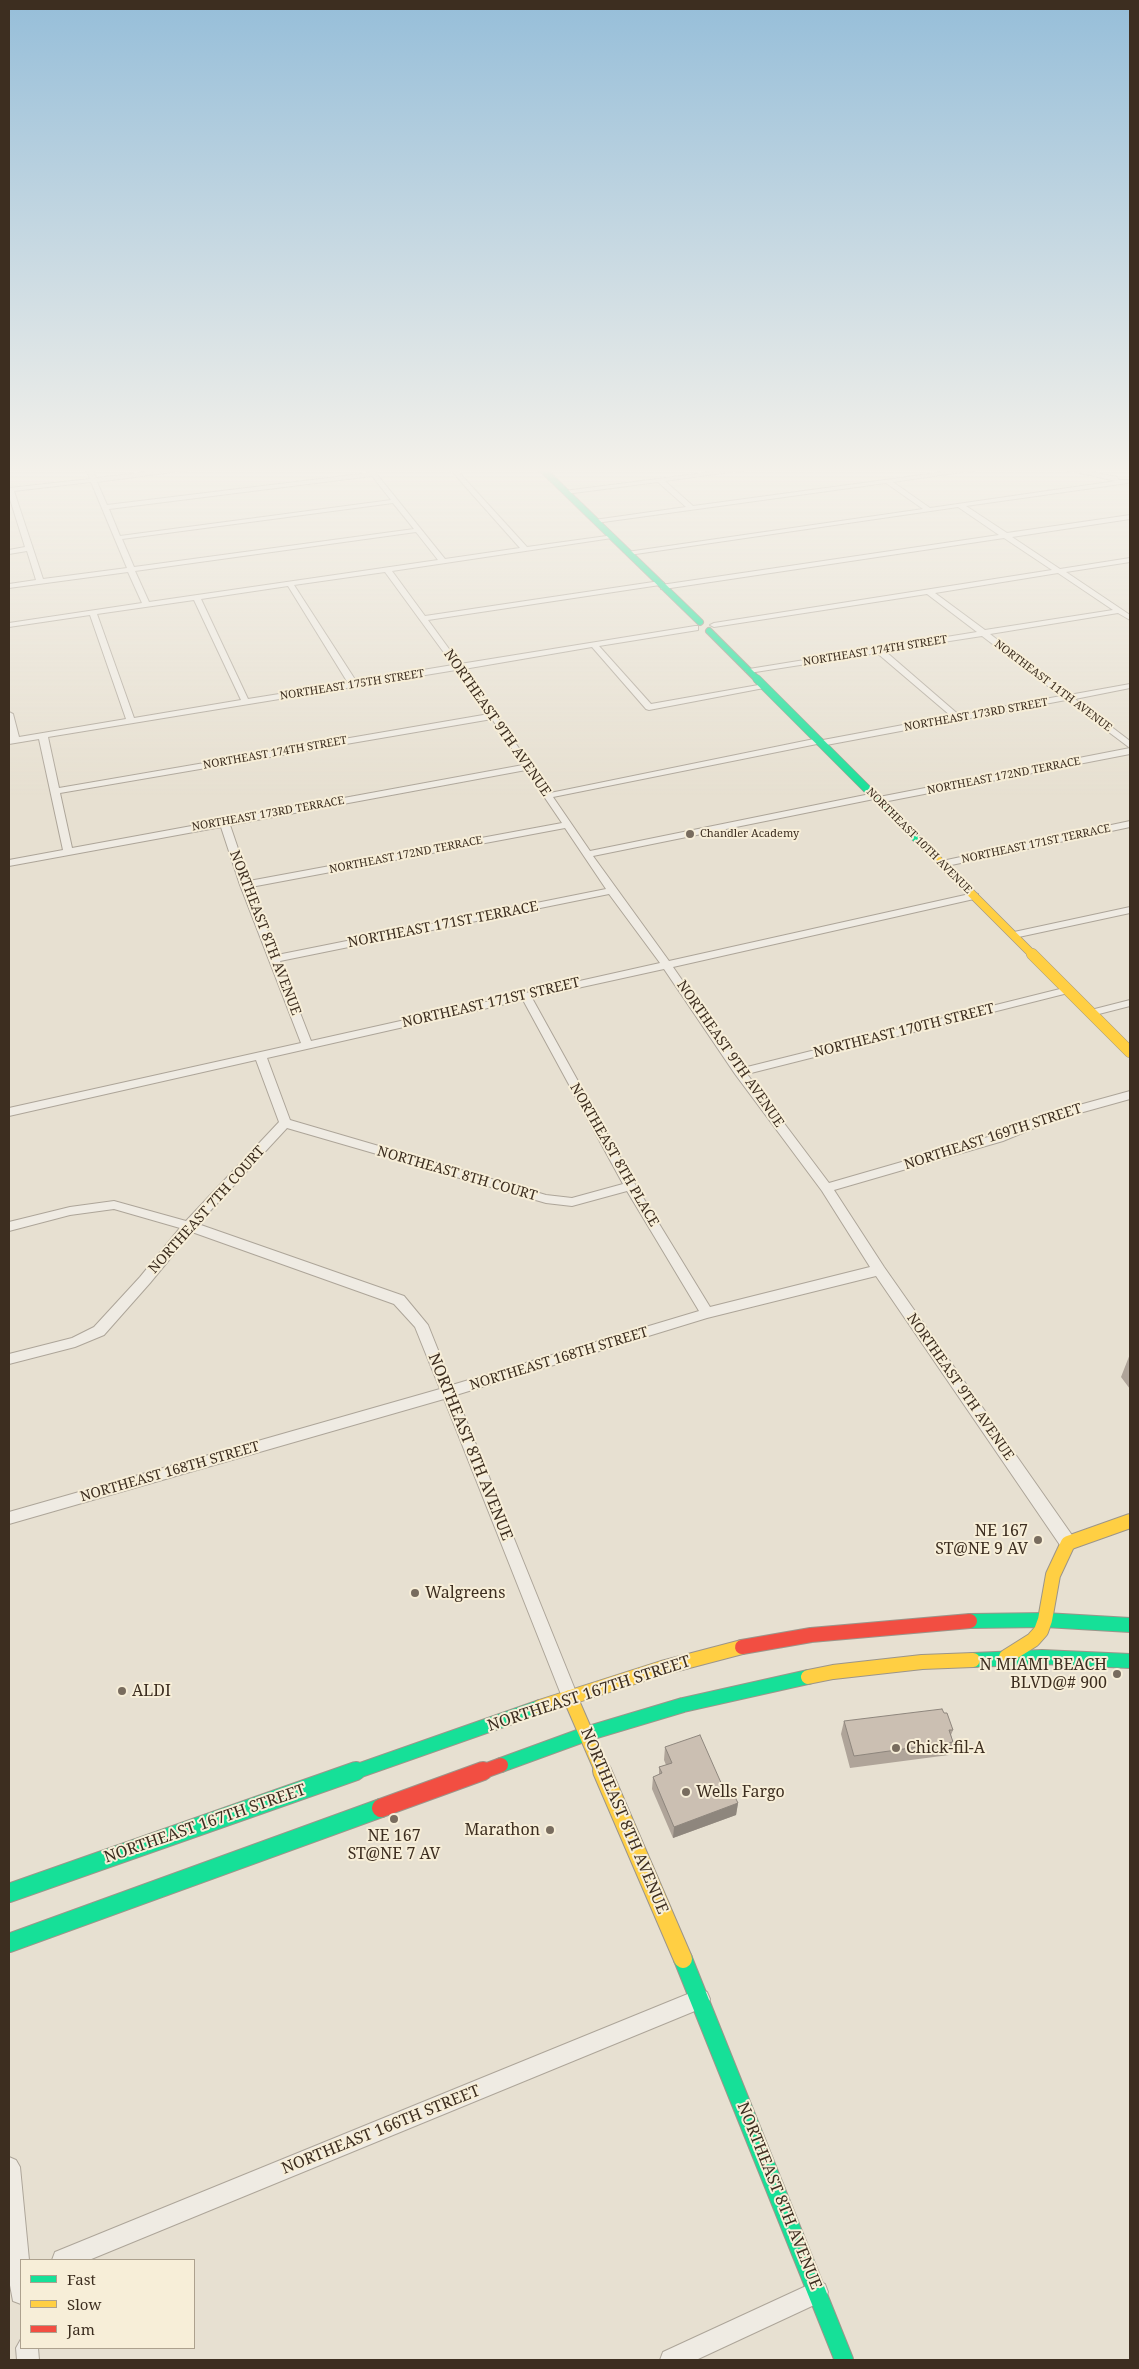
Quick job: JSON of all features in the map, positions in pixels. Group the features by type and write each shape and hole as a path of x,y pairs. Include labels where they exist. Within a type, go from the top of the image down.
{"street":[{"path":"39,578 40,582"},
{"path":"9,586 74,578"},
{"path":"136,578 146,605"},
{"path":"9,625 335,578"},
{"name":"NORTHEAST 9TH AVENUE","path":"393,578 424,618 457,668 494,716 612,891 666,964 740,1072 826,1188 879,1270 1068,1543"},
{"name":"NORTHEAST 10TH AVENUE","path":"654,578 1130,1052"},
{"path":"424,618 714,578"},
{"name":"NORTHEAST 175TH STREET","path":"12,741 1016,578"},
{"path":"1069,578 1130,618"},
{"path":"290,584 354,684"},
{"name":"NORTHEAST 11TH AVENUE","path":"928,591 1130,745"},
{"path":"196,597 246,703"},
{"name":"NORTHEAST 174TH STREET","path":"749,671 1119,611"},
{"path":"93,612 131,722"},
{"path":"594,645 649,707 764,686"},
{"path":"880,651 958,718"},
{"name":"NORTHEAST 173RD STREET","path":"547,796 820,742 1130,686"},
{"path":"9,714 12,741"},
{"name":"NORTHEAST 174TH STREET","path":"56,791 494,716"},
{"path":"43,736 68,851"},
{"name":"NORTHEAST 172ND TERRACE","path":"587,854 1130,751"},
{"name":"NORTHEAST 173RD TERRACE","path":"9,863 528,766"},
{"name":"NORTHEAST 8TH AVENUE","path":"224,822 245,885 308,1045"},
{"name":"NORTHEAST 171ST TERRACE","path":"942,864 1130,824"},
{"name":"NORTHEAST 172ND TERRACE","path":"245,885 567,825"},
{"name":"NORTHEAST 171ST TERRACE","path":"274,959 612,891"},
{"name":"NORTHEAST 171ST STREET","path":"9,1112 974,896"},
{"path":"1014,936 1130,910"},
{"name":"NORTHEAST 170TH STREET","path":"740,1072 1068,990"},
{"name":"NORTHEAST 8TH PLACE","path":"525,995 630,1186 707,1313"},
{"path":"1091,1013 1130,1004"},
{"path":"260,1055 285,1123"},
{"name":"NORTHEAST 169TH STREET","path":"826,1188 999,1138 1047,1118 1130,1095"},
{"name":"NORTHEAST 8TH COURT","path":"285,1123 546,1200 572,1202 630,1186"},
{"name":"NORTHEAST 7TH COURT","path":"9,1360 76,1342 100,1331 189,1226 285,1123"},
{"path":"9,1226 70,1211 114,1205 189,1226"},
{"name":"NORTHEAST 8TH AVENUE","path":"189,1226 399,1300 420,1325 449,1392 570,1697 700,1999 844,2360"},
{"name":"NORTHEAST 168TH STREET","path":"9,1518 449,1392 707,1313 879,1270"},
{"path":"1006,1657 1033,1640 1041,1631 1045,1620 1053,1576 1068,1543 1130,1521"},
{"name":"NORTHEAST 167TH STREET","path":"9,1893 570,1697 662,1668 743,1647 811,1635 953,1621 1045,1620 1130,1625"},
{"path":"9,1942 586,1734 683,1704 833,1672 922,1662 1006,1657 1063,1657 1130,1661"},
{"path":"9,1907 29,1886"},
{"name":"NORTHEAST 166TH STREET","path":"65,2259 700,1999"},
{"path":"9,2167 18,2283"},
{"path":"672,2360 817,2292"}],"building":[{"name":"Chick-fil-A","path":"942,1709 944,1713 947,1713 953,1730 949,1730 953,1742 854,1756 844,1721"},
{"name":"Wells Fargo","path":"700,1735 722,1785 728,1783 738,1803 674,1827 653,1777 662,1773 659,1767 672,1763 665,1747"}],"traffic: fast":[{"path":"654,578 700,622"},
{"path":"709,631 931,853"},
{"path":"970,1621 1045,1620 1130,1625"},
{"path":"973,1660 1042,1657 1130,1661"},
{"path":"501,1765 586,1734 683,1705 808,1677"},
{"path":"9,1893 540,1707"},
{"path":"9,1943 381,1808"},
{"path":"683,1959 844,2360"}],"traffic: slow":[{"path":"931,853 1130,1052"},
{"path":"1045,1620 1053,1575 1068,1543 1130,1521"},
{"path":"1006,1657 1033,1640 1041,1631 1045,1620"},
{"path":"540,1707 662,1668 742,1647"},
{"path":"808,1677 833,1672 922,1662 973,1660"},
{"path":"570,1697 683,1959"}],"traffic: jam":[{"path":"742,1647 811,1635 970,1621"},
{"path":"381,1808 501,1765"}],"place":[{"name":"Chandler Academy","path":"690,834"},
{"name":"NE 167 ST@NE 9 AV","path":"1038,1540"},
{"name":"Walgreens","path":"415,1593"},
{"name":"N MIAMI BEACH BLVD@# 900","path":"1117,1674"},
{"name":"ALDI","path":"122,1691"},
{"name":"Chick-fil-A","path":"896,1748"},
{"name":"Wells Fargo","path":"686,1792"},
{"name":"NE 167 ST@NE 7 AV","path":"394,1819"},
{"name":"Marathon","path":"550,1830"}]}
